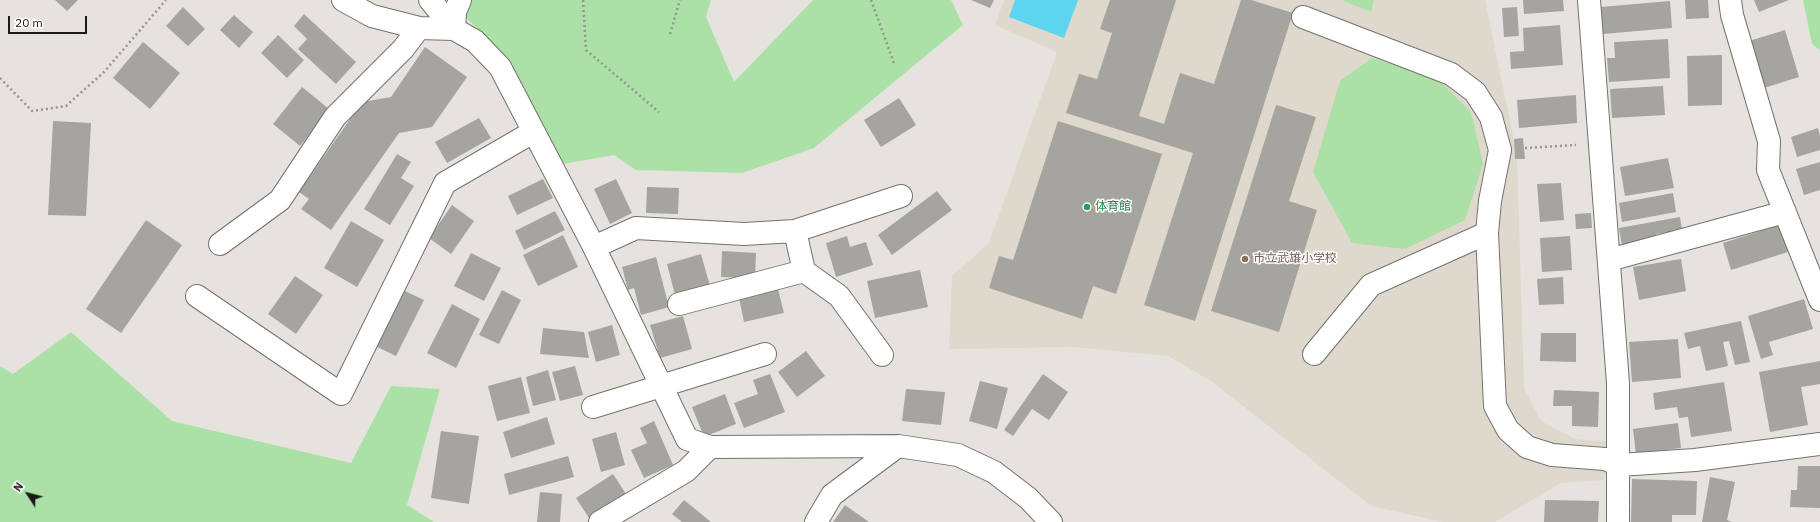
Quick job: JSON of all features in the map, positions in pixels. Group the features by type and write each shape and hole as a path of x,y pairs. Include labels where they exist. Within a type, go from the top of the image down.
{"street":[{"path":"343,0 372,16 419,28 454,29"},
{"path":"430,0 454,29 475,41 500,67 594,247 687,439 710,447 898,446 958,454 994,472 1028,498 1051,522"},
{"path":"454,29 455,12 460,0"},
{"path":"1589,0 1618,383 1618,522"},
{"path":"1730,0 1732,15 1769,141 1768,170 1820,300"},
{"path":"1303,17 1451,74 1475,92 1491,117 1500,150 1490,200 1487,233 1495,406 1508,430 1527,447 1552,456 1605,459 1619,466 1695,460 1820,444"},
{"path":"220,244 280,200 336,117 403,48 419,28"},
{"path":"197,296 341,394 445,182 533,132"},
{"path":"594,247 636,228 744,234 795,231 901,196"},
{"path":"1609,260 1785,212"},
{"path":"795,231 804,271 839,296 882,355"},
{"path":"1314,354 1371,285 1487,233"},
{"path":"679,304 804,271"},
{"path":"593,407 765,354"},
{"path":"816,522 832,495 898,446"},
{"path":"600,522 686,471 710,447"}],"path":[{"path":"0,78 32,111 66,106 104,72 166,0"},
{"path":"583,0 586,50 659,112"},
{"path":"670,34 680,0"},
{"path":"871,0 894,63"},
{"path":"1524,148 1600,143"}],"shaded area":[{"name":"市立武雄小学校","path":"1004,0 1485,0 1517,156 1524,388 1541,421 1575,439 1606,441 1604,480 1561,483 1495,522 1443,522 1371,506 1211,381 1168,356 1073,347 949,349 952,276 989,243 1057,52 995,25"}],"green space":[{"path":"468,0 711,0 706,17 734,82 813,0 951,0 963,25 814,148 742,173 636,170 614,155 563,164 503,53 462,14"},
{"path":"1342,0 1374,0 1371,12"},
{"path":"1803,0 1820,0 1820,50 1812,44"},
{"path":"1372,58 1437,78 1471,112 1483,164 1465,220 1405,249 1352,243 1313,172 1340,81"},
{"path":"71,332 172,421 351,463 391,386 440,389 407,505 434,522 0,522 0,366 13,374"}],"water":[{"path":"1015,0 1078,0 1064,38 1009,17"}],"building":[{"path":"55,0 78,0 67,11"},
{"path":"971,0 994,0 990,8"},
{"path":"1110,0 1176,0 1139,116 1164,124 1180,73 1214,84 1241,0 1251,0 1293,13 1195,321 1144,305 1193,153 1066,113 1079,74 1097,79 1112,33 1100,29"},
{"path":"1523,0 1563,0 1564,11 1524,14"},
{"path":"1685,0 1708,0 1709,18 1686,19"},
{"path":"1754,0 1789,0 1759,12"},
{"path":"1670,1 1672,28 1603,34 1601,7"},
{"path":"183,7 205,29 188,46 166,26"},
{"path":"1517,7 1519,36 1504,37 1502,8"},
{"path":"304,14 356,62 336,84 298,49 307,39 294,26"},
{"path":"234,15 253,32 239,48 220,30"},
{"path":"1560,25 1563,65 1511,69 1510,52 1524,51 1523,28"},
{"path":"1785,30 1799,77 1764,88 1749,41"},
{"path":"278,35 304,60 287,78 261,53"},
{"path":"1668,39 1670,78 1609,82 1607,58 1615,58 1614,42"},
{"path":"143,42 180,73 150,109 113,78"},
{"path":"425,47 467,77 432,127 399,133 331,230 301,209 309,199 299,192 362,102 391,97"},
{"path":"1722,55 1722,105 1688,106 1687,56"},
{"path":"1663,86 1665,115 1612,118 1610,89"},
{"path":"302,87 329,109 300,146 273,124"},
{"path":"1576,95 1577,123 1519,128 1517,100"},
{"path":"899,98 916,125 881,147 864,120"},
{"path":"1276,105 1316,117 1289,201 1317,210 1279,332 1211,311"},
{"path":"479,118 491,138 447,163 435,142"},
{"path":"53,121 91,123 86,216 48,215"},
{"name":"体育館","path":"1058,121 1162,154 1116,294 1093,286 1082,319 989,288 999,256 1013,260"},
{"path":"1818,128 1820,136 1820,150 1797,157 1791,137"},
{"path":"1523,138 1525,159 1515,159 1514,139"},
{"path":"397,154 411,162 401,178 414,186 390,225 364,209"},
{"path":"1668,158 1674,188 1625,196 1620,167"},
{"path":"1820,162 1820,190 1804,195 1796,169"},
{"path":"543,179 553,198 517,215 508,196"},
{"path":"616,179 632,213 610,224 594,189"},
{"path":"1561,183 1564,220 1540,222 1537,184"},
{"path":"647,187 679,188 678,214 646,213"},
{"path":"937,191 952,210 892,255 878,235"},
{"path":"1673,193 1676,212 1622,222 1619,203"},
{"path":"452,205 474,221 451,254 429,238"},
{"path":"555,211 565,230 524,250 515,231"},
{"path":"1591,213 1592,228 1576,229 1575,214"},
{"path":"1680,217 1682,230 1656,234 1657,240 1622,246 1619,228"},
{"path":"146,220 182,245 121,333 86,309"},
{"path":"351,221 384,240 357,287 324,268"},
{"path":"1779,225 1788,252 1731,270 1723,243"},
{"path":"563,235 578,267 538,286 523,255"},
{"path":"847,236 850,247 866,242 873,265 836,277 826,243"},
{"path":"1570,236 1572,270 1542,272 1540,238"},
{"path":"722,251 756,253 755,278 721,277"},
{"path":"471,253 501,268 484,301 454,286"},
{"path":"701,254 710,286 675,295 667,264"},
{"path":"656,257 669,307 641,315 634,288 628,290 622,267"},
{"path":"1681,259 1686,291 1639,300 1633,267"},
{"path":"920,270 928,307 875,318 867,281"},
{"path":"295,276 323,295 296,334 268,314"},
{"path":"1563,277 1564,304 1539,305 1537,279"},
{"path":"778,289 784,313 744,322 739,298"},
{"path":"403,290 424,300 396,356 375,346"},
{"path":"502,290 521,300 499,344 479,335"},
{"path":"1804,299 1813,329 1769,342 1773,355 1761,359 1748,316"},
{"path":"452,304 480,319 456,368 427,353"},
{"path":"683,316 692,349 660,358 650,325"},
{"path":"1741,321 1750,362 1735,365 1729,341 1723,342 1728,366 1706,371 1700,346 1688,349 1684,333"},
{"path":"612,325 620,355 596,362 588,332"},
{"path":"543,328 584,332 589,358 540,354"},
{"path":"1541,333 1576,333 1576,362 1540,361"},
{"path":"1678,339 1681,378 1632,382 1629,342"},
{"path":"806,351 825,376 797,397 778,372"},
{"path":"1820,361 1820,384 1801,387 1808,425 1770,432 1759,372"},
{"path":"575,366 583,395 560,401 552,372"},
{"path":"548,370 556,400 533,406 526,377"},
{"path":"770,374 785,412 744,428 734,403 758,394 753,380"},
{"path":"1043,374 1068,392 1049,420 1032,409 1013,436 1004,430"},
{"path":"521,377 530,413 497,421 488,386"},
{"path":"980,381 1008,388 997,429 969,421"},
{"path":"1724,382 1732,431 1691,437 1688,417 1679,418 1677,407 1655,410 1653,393"},
{"path":"906,389 945,392 941,425 902,421"},
{"path":"1554,390 1599,392 1598,427 1572,426 1572,406 1553,406"},
{"path":"725,394 736,424 704,437 692,407"},
{"path":"547,417 555,444 511,458 503,432"},
{"path":"654,421 673,465 644,478 631,450 647,443 640,428"},
{"path":"1678,423 1681,448 1636,454 1633,429"},
{"path":"441,431 479,436 469,504 431,498"},
{"path":"616,432 625,465 601,472 592,439"},
{"path":"568,456 574,477 509,495 504,474"},
{"path":"1798,466 1820,466 1820,508 1790,507 1791,490 1797,490"},
{"path":"613,474 626,494 589,518 576,498"},
{"path":"1710,477 1735,482 1727,520 1732,522 1702,522"},
{"path":"1632,479 1697,481 1696,515 1672,515 1672,522 1631,522"},
{"path":"540,492 562,494 560,522 537,522"},
{"path":"684,500 711,522 682,522 672,514"},
{"path":"1545,500 1599,501 1598,522 1544,522"},
{"path":"845,505 869,522 833,522"}],"place":[{"name":"体育館","path":"1087,207"},
{"name":"市立武雄小学校","path":"1245,259"}]}
